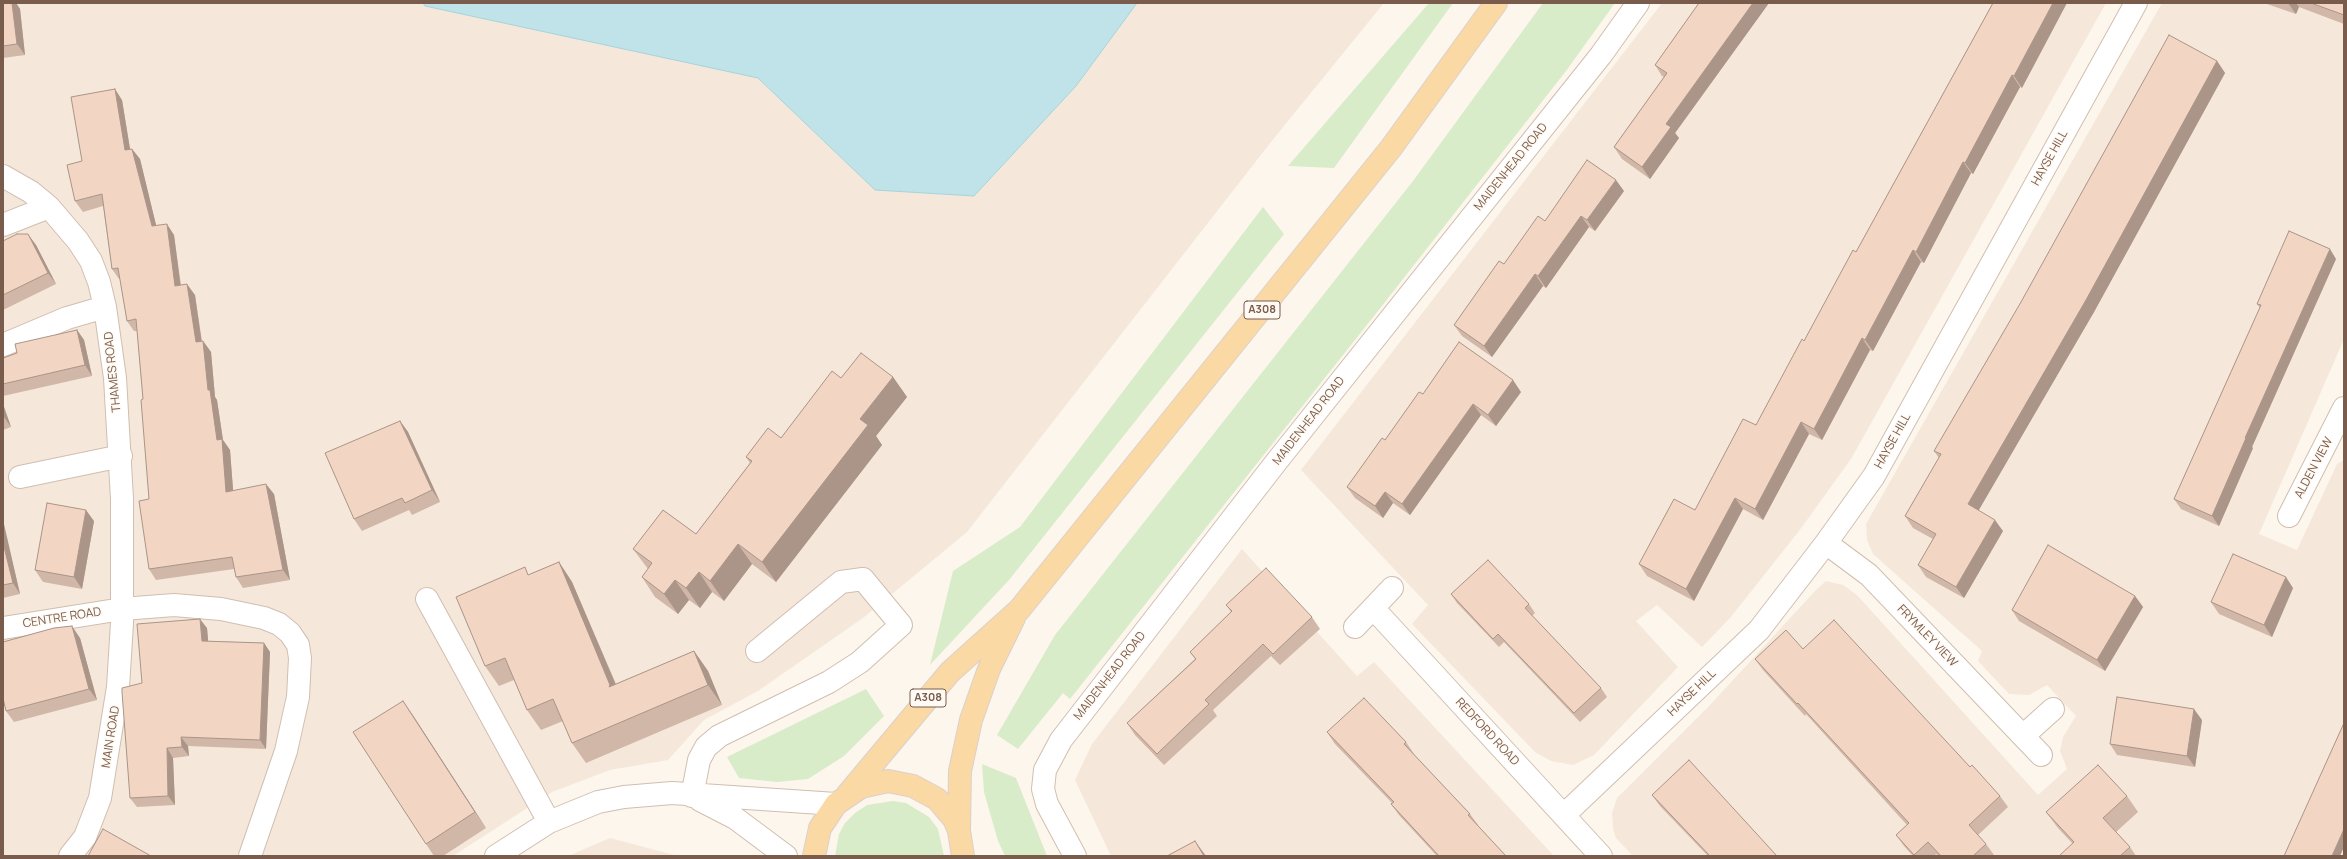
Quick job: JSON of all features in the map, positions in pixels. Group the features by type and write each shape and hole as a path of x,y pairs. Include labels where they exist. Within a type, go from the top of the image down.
{"main road":[{"name":"A308","path":"841,799 950,672 1019,610 1391,148 1496,3"},
{"name":"A308","path":"964,846 960,771 971,720 989,669 1019,610"},
{"path":"814,856 820,828 841,799 873,783 888,781 913,786 937,799 954,819 964,846"}],"street":[{"name":"MAIDENHEAD ROAD","path":"1075,856 1047,804 1043,789 1045,770 1061,740 1277,461 1601,55 1638,3"},
{"name":"HAYSE HILL","path":"1564,815 1759,630 1826,543 1874,476 2136,3"},
{"name":"THAMES ROAD","path":"3,176 31,192 49,207 78,241 91,261 99,282 105,307 115,378 120,456 122,609"},
{"path":"3,225 49,207"},
{"path":"3,345 67,318 105,307"},
{"name":"ALDEN VIEW","path":"2289,516 2342,417"},
{"path":"20,476 120,456"},
{"name":"FRYMLEY VIEW","path":"1826,543 1869,575 2041,755"},
{"path":"692,796 700,760 706,747 719,736 829,682 860,662 901,625 863,579 841,582 757,651"},
{"path":"1355,627 1392,588"},
{"path":"427,599 548,822"},
{"name":"CENTRE ROAD","path":"3,628 122,609 174,605 242,612 279,624 290,633 298,645 300,677 292,725 282,764 250,856"},
{"name":"REDFORD ROAD","path":"1373,608 1601,856"},
{"name":"MAIN ROAD","path":"70,856 85,837 100,798 118,687 122,609"},
{"path":"2023,736 2053,709"},
{"path":"496,856 548,822 598,802 624,797 649,794 841,799"},
{"path":"692,796 735,818 786,856"}],"shaded area":[{"path":"3,3 423,3 425,6 758,78 875,190 974,196 1076,86 1137,3 1384,3 1271,142 967,532 863,618 758,691 704,720 668,760 610,770 552,792 453,856 3,856"},
{"path":"1662,3 2106,3 1851,459 1799,531 1730,618 1702,647 1657,605 1636,621 1678,667 1594,755 1573,765 1551,761 1535,752 1412,624 1428,605 1301,470"},
{"path":"2162,3 2344,3 2344,339 2259,534 2297,550 2337,464 2344,460 2344,856 1633,856 1616,838 1613,829 1612,813 1617,798 1710,705 1815,591 1826,581 1843,585 1857,595 2038,795 2067,769 2060,751 2063,737 2076,716 2047,685 2029,695 2009,694 1978,661 1982,651 1873,554 1867,540 1866,524"},
{"path":"1242,549 1357,676 1374,662 1554,856 1111,856 1075,780 1092,744"},
{"path":"610,838 678,856 568,856"}],"green space":[{"path":"1429,3 1453,3 1334,168 1288,166"},
{"path":"1543,3 1615,3 1566,71 1070,699 1063,693 1018,749 997,735 1055,635 1413,181"},
{"path":"1263,207 1284,234 1009,580 930,665 953,571 1020,527"},
{"path":"866,689 884,716 844,756 808,779 777,782 739,778 727,757"},
{"path":"982,764 1016,778 1047,856 1005,856 998,841 984,792"},
{"path":"893,801 906,803 929,817 938,829 944,856 835,856 839,834 845,823 855,813 867,805"}],"water":[{"path":"423,3 1137,3 1076,86 974,196 875,190 758,78 425,6"}],"building":[{"path":"3,3 12,3 17,44 3,46"},
{"path":"1699,3 1753,3 1666,124 1671,127 1642,167 1614,147 1667,73 1655,65"},
{"path":"1993,3 2053,3 2014,76 2012,75 1965,163 1963,162 1916,252 1913,250 1865,340 1862,338 1814,429 1801,422 1755,509 1735,498 1686,589 1639,564 1674,499 1695,510 1743,419 1756,425 1802,339 1804,341 1853,250 1856,252"},
{"path":"2311,3 2344,3 2344,15"},
{"path":"2169,35 2217,61 2086,300 1968,504 1995,520 1956,587 1918,565 1936,534 1905,516 1941,454 1934,451 2021,302"},
{"path":"115,89 125,150 132,149 152,226 167,224 175,286 187,284 196,342 203,341 208,390 210,390 217,440 222,439 226,492 266,484 283,570 236,577 232,557 149,569 139,501 149,499 141,400 143,399 136,319 127,321 118,268 112,269 102,194 75,201 67,165 82,161 71,97"},
{"path":"1587,160 1616,180 1587,220 1581,216 1538,276 1535,274 1484,346 1454,325 1499,261 1504,264 1538,216 1545,221"},
{"path":"2289,231 2330,249 2245,438 2212,516 2174,499 2261,305 2257,304"},
{"path":"17,234 28,234 48,273 3,295 3,241"},
{"path":"77,330 85,365 3,384 3,358 17,353 15,344"},
{"path":"1459,342 1513,380 1488,415 1473,404 1402,504 1385,492 1375,506 1347,487 1382,438 1385,440 1419,392 1423,394"},
{"path":"861,353 893,377 860,419 868,425 762,562 738,544 710,581 699,572 686,588 675,580 664,594 642,577 652,563 633,549 663,510 696,534 752,461 746,457 768,428 781,438 832,371 841,378"},
{"path":"400,421 432,490 405,503 402,498 354,519 325,453"},
{"path":"47,503 86,510 74,577 35,570"},
{"path":"3,543 13,583 3,585"},
{"path":"2048,545 2135,596 2097,660 2012,610"},
{"path":"2233,554 2286,577 2264,625 2211,602"},
{"path":"1488,560 1529,604 1525,608 1601,688 1574,713 1498,634 1493,639 1451,594"},
{"path":"559,562 610,685 609,687 694,651 708,685 572,743 553,699 527,710 505,658 485,666 456,597 525,567 528,575"},
{"path":"1266,568 1312,617 1273,654 1263,644 1205,700 1209,704 1157,754 1127,723 1196,659 1190,652 1232,611 1226,605"},
{"path":"200,619 202,641 264,643 260,740 181,737 182,747 167,748 168,796 130,798 122,688 142,683 137,624"},
{"path":"1834,620 1970,767 1972,765 2000,796 1969,825 1986,844 1973,856 1941,856 1928,842 1914,855 1896,835 1909,823 1798,703 1797,704 1755,659 1786,630 1803,649"},
{"path":"72,626 89,689 6,711 3,698 3,642 54,628"},
{"path":"2117,697 2194,709 2187,756 2110,744"},
{"path":"1364,698 1406,742 1404,744 1470,814 1468,815 1506,856 1439,856 1391,804 1394,802 1327,732"},
{"path":"403,701 475,812 426,844 353,732"},
{"path":"2344,723 2344,829 2332,856 2284,856"},
{"path":"1689,760 1777,856 1710,856 1652,795"},
{"path":"2098,765 2127,796 2103,818 2130,847 2120,856 2059,856 2074,842 2046,812"},
{"path":"103,829 151,856 88,856"},
{"path":"1195,841 1204,856 1167,856"}]}
